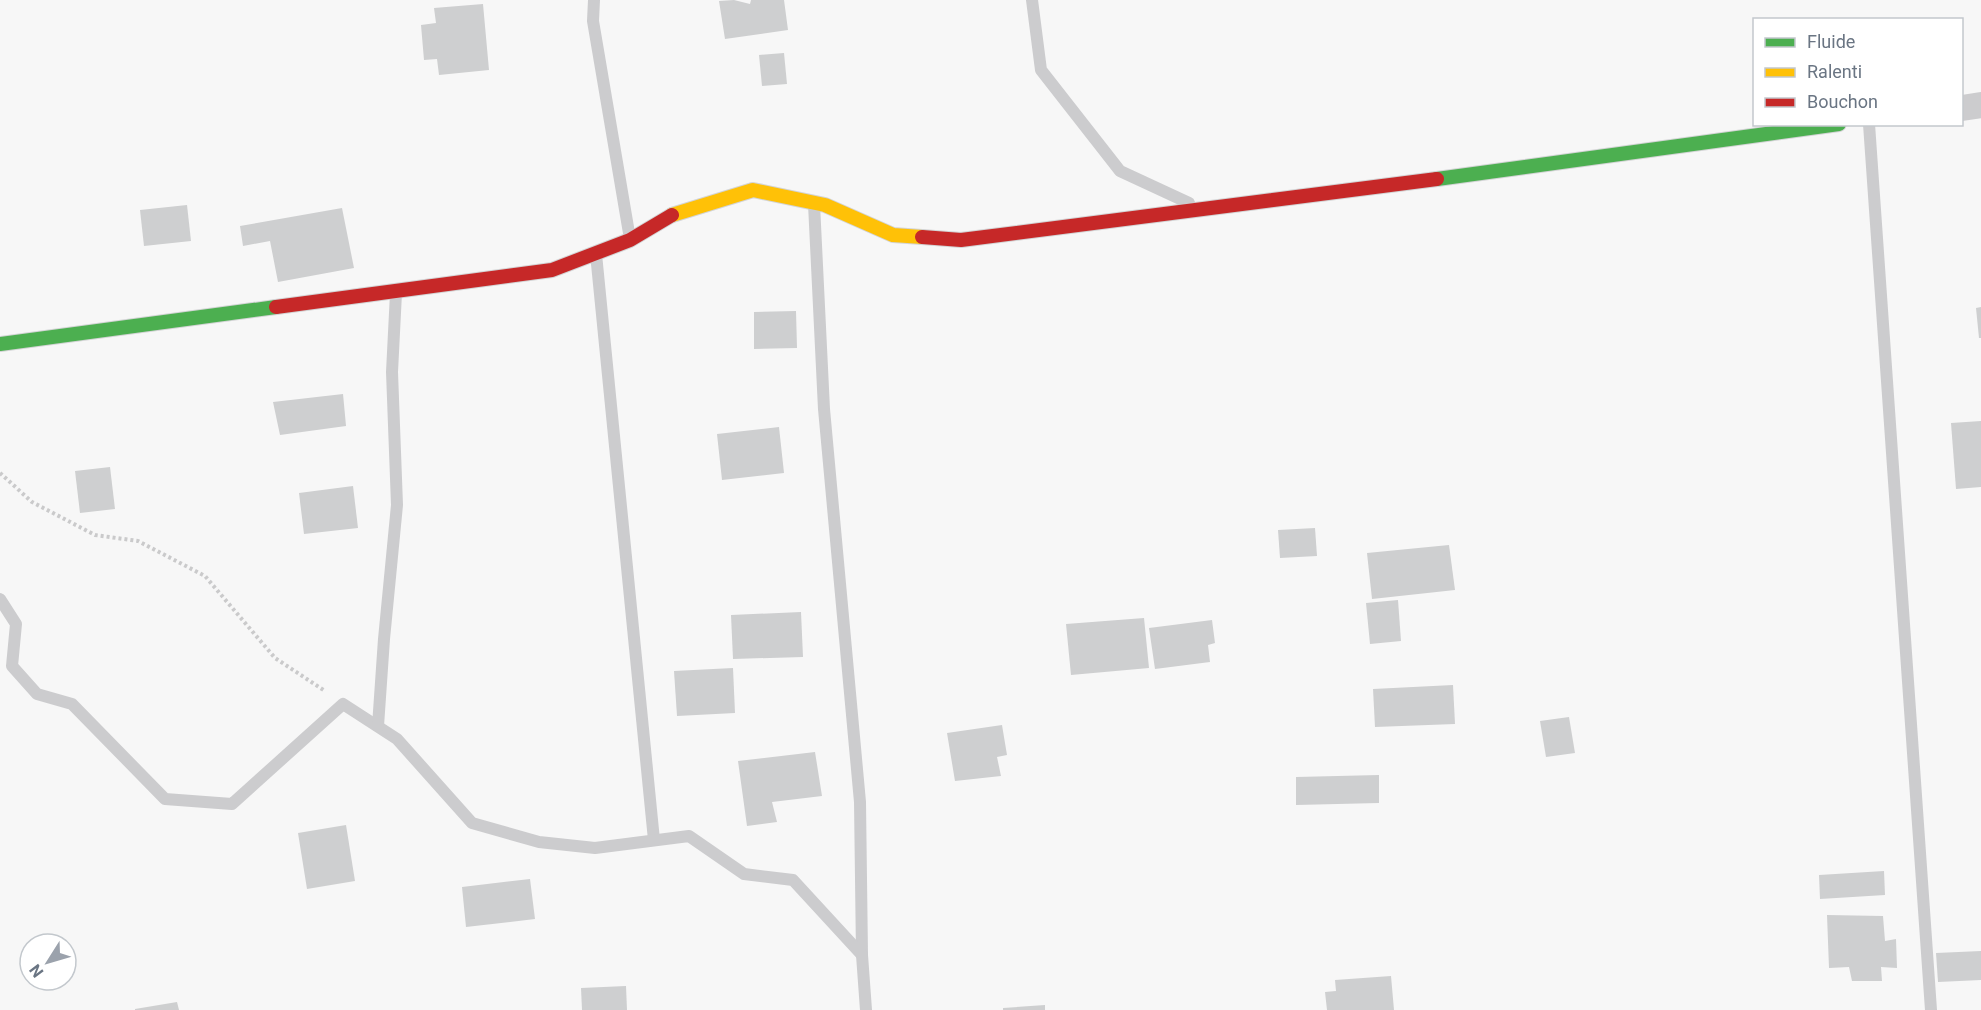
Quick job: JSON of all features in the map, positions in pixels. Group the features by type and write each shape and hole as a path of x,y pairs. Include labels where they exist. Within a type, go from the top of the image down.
{"street":[{"path":"1963,108 1981,105"},
{"path":"0,344 552,270 630,240 675,213 753,190 825,205 893,235 961,240 1202,210 1824,126"}],"lane":[{"path":"594,0 593,21 630,240"},
{"path":"1032,0 1041,70 1120,171 1202,210"},
{"path":"1869,126 1931,1010"},
{"path":"814,203 824,409 860,802 862,956 866,1010"},
{"path":"596,253 654,840"},
{"path":"378,726 397,505 392,372 396,292"},
{"path":"0,599 16,624 12,666 37,694 72,704 165,799 232,804 343,704 397,739 472,823 539,842 595,848 689,836 744,874 793,880 862,956"}],"path":[{"path":"0,473 32,502 95,535 138,541 205,576 275,658 343,704"}],"building":[{"path":"734,0 750,4 751,0 784,0 788,30 725,39 719,1"},
{"path":"483,4 489,70 439,75 437,59 424,60 421,25 436,23 434,8"},
{"path":"784,53 787,84 762,86 759,55"},
{"path":"187,205 191,241 144,246 140,210"},
{"path":"342,208 354,268 278,282 270,241 243,246 240,226"},
{"path":"1981,307 1981,338 1979,338 1976,308"},
{"path":"796,311 797,348 754,349 754,312"},
{"path":"343,394 346,426 280,435 273,402"},
{"path":"1981,421 1981,487 1956,489 1951,423"},
{"path":"779,427 784,473 722,480 717,434"},
{"path":"110,467 115,509 80,513 75,471"},
{"path":"353,486 358,528 304,534 299,493"},
{"path":"1315,528 1317,556 1280,558 1278,530"},
{"path":"1449,545 1455,590 1372,599 1367,553"},
{"path":"1398,600 1401,641 1370,644 1366,603"},
{"path":"801,612 803,657 733,659 731,615"},
{"path":"1144,618 1149,668 1071,675 1066,624"},
{"path":"1212,620 1215,643 1208,645 1210,662 1155,669 1149,628"},
{"path":"733,668 735,713 677,716 674,671"},
{"path":"1453,685 1455,724 1375,727 1373,689"},
{"path":"1569,717 1575,753 1546,757 1540,721"},
{"path":"1002,725 1007,755 997,757 1001,776 955,781 947,733"},
{"path":"815,752 822,796 772,802 777,822 747,826 738,761"},
{"path":"1379,775 1379,803 1296,805 1296,777"},
{"path":"346,825 355,881 307,889 298,833"},
{"path":"1884,871 1885,895 1820,899 1819,875"},
{"path":"530,879 535,919 466,927 462,887"},
{"path":"1827,915 1883,916 1885,941 1896,939 1897,968 1881,967 1882,981 1852,981 1849,967 1829,968"},
{"path":"1981,951 1981,980 1938,982 1936,953"},
{"path":"1391,976 1394,1010 1327,1010 1325,992 1336,991 1335,980"},
{"path":"626,986 627,1010 582,1010 581,988"},
{"path":"177,1002 179,1010 135,1010 135,1009"},
{"path":"1045,1005 1045,1010 1003,1010 1003,1008"}],"traffic: fast":[{"path":"1437,179 1824,126"},
{"path":"0,344 276,307"}],"traffic: slow":[{"path":"672,215 753,190 825,205 893,235 922,237"}],"traffic: jam":[{"path":"922,237 961,240 1437,179"},
{"path":"276,307 552,270 630,240 672,215"}]}
